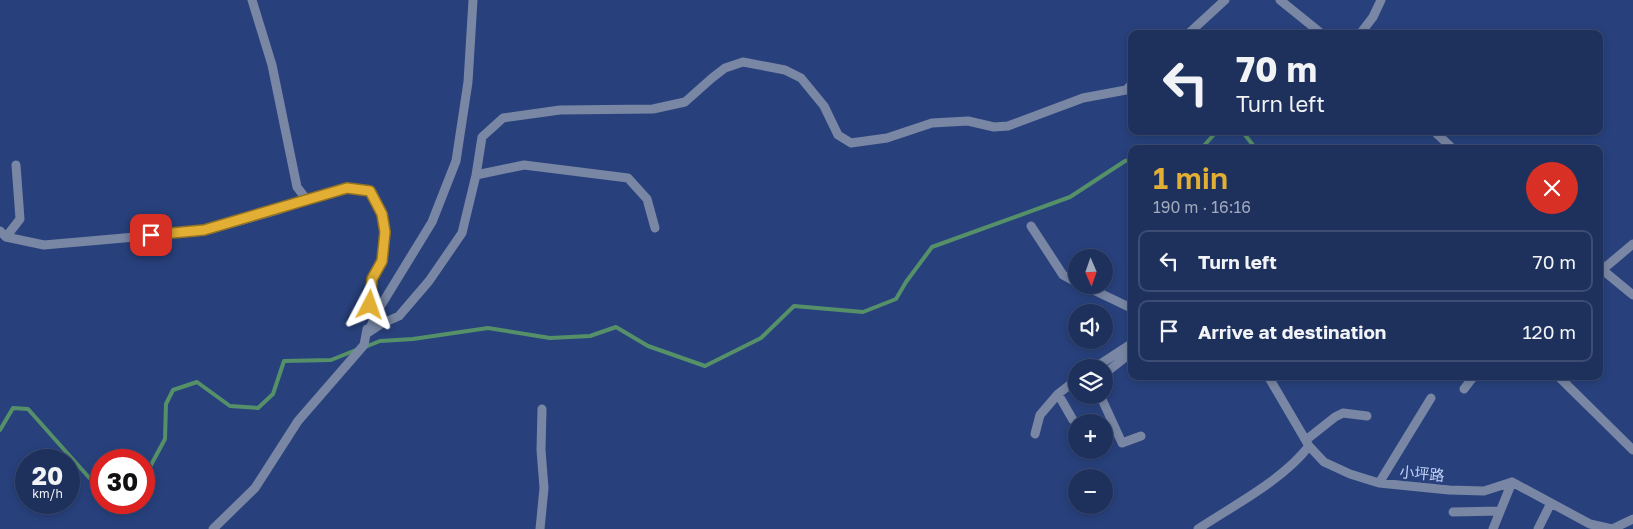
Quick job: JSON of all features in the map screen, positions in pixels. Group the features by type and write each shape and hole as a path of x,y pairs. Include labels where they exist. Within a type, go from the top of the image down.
{"street":[{"path":"252,0 272,65 297,187 307,200"},
{"path":"380,307 432,222 456,160 468,82 473,0"},
{"path":"1192,30 1225,0"},
{"path":"1280,0 1317,30"},
{"path":"1363,30 1373,17 1381,0"},
{"path":"368,329 399,316 429,281 462,233 476,175 482,137 503,118 560,110 653,109 685,102 725,68 743,62 785,70 801,78 824,106 838,135 851,144 886,138 932,123 968,121 994,127 1008,126 1083,98 1126,90 1128,88"},
{"path":"1438,135 1449,145"},
{"path":"3,234 20,219 16,165"},
{"path":"476,175 524,166 628,178 647,200 655,228"},
{"path":"3,234 44,245 204,230 278,210 347,188 370,191 382,214 385,232 382,261 372,279 370,305 373,322 368,329 364,345 298,421 255,488 213,529"},
{"path":"1031,226 1063,275 1068,278"},
{"path":"1603,266 1633,244"},
{"path":"1603,270 1633,295"},
{"path":"1102,294 1128,307"},
{"path":"1108,359 1128,346"},
{"path":"1113,367 1128,355"},
{"name":"小坪路","path":"1270,380 1308,443 1324,462 1350,474 1379,484 1449,490 1484,490 1512,482"},
{"path":"1464,389 1471,380"},
{"path":"1562,380 1633,450"},
{"path":"1035,434 1040,415 1058,394 1068,386"},
{"path":"1058,394 1070,414"},
{"path":"1379,484 1431,398"},
{"path":"1104,404 1122,443 1141,436"},
{"path":"540,529 544,488 541,450 542,409"},
{"path":"1198,529 1276,478 1298,460 1308,443 1334,417 1343,413 1366,416"},
{"path":"1493,529 1512,482 1590,524 1612,529 1633,520"},
{"path":"1538,529 1551,503"},
{"path":"1453,512 1500,511"}],"waterway":[{"path":"1205,145 1213,135"},
{"path":"1245,135 1253,145"},
{"path":"365,347 380,341 413,339 488,328 550,338 590,336 616,327 648,346 705,366 761,338 794,306 863,312 896,299 932,247 1070,197 1128,160"},
{"path":"155,458 165,439 166,404 173,390 197,382 230,406 258,408 273,394 284,361 331,360 356,350"},
{"path":"0,430 13,408 28,409 90,479"}],"route":[{"path":"151,235 204,230 278,210 347,188 370,191 382,214 385,232 382,261 372,279 370,305"}]}
